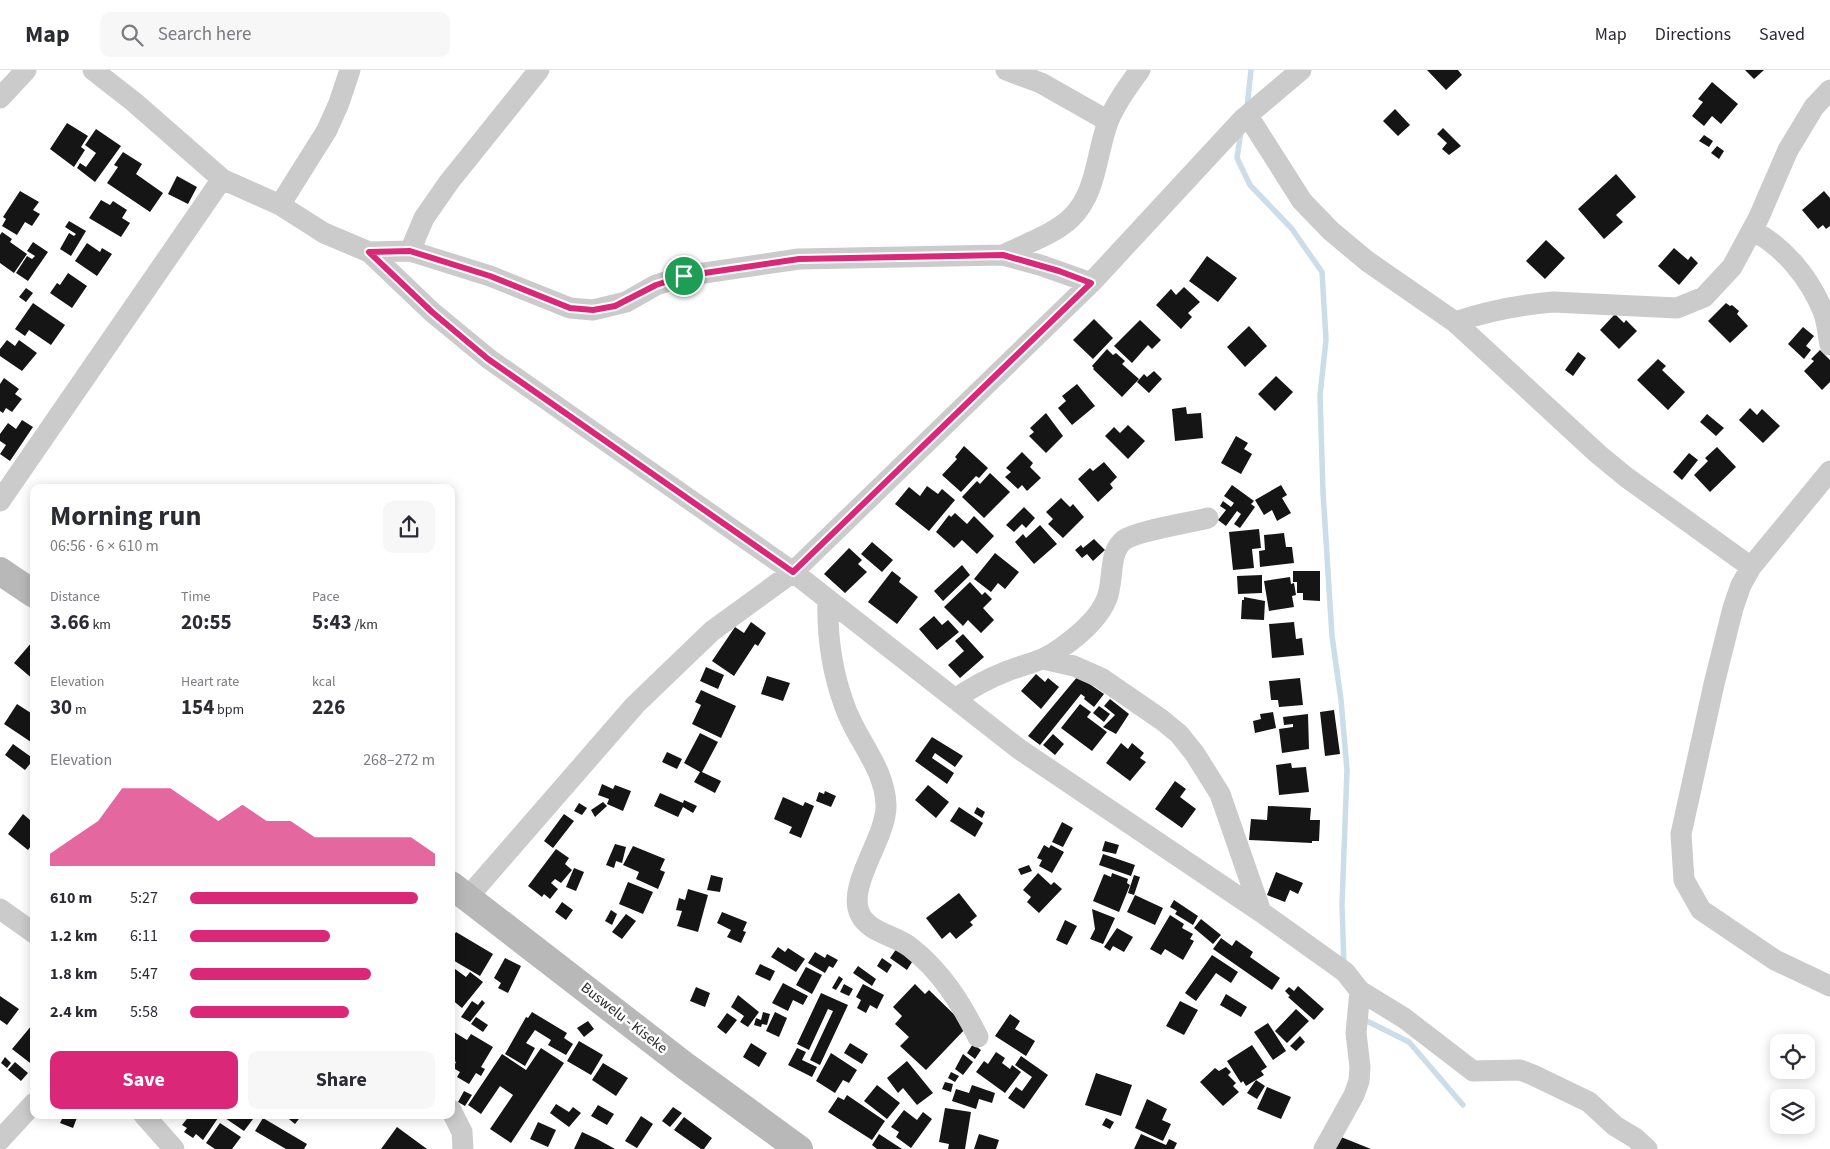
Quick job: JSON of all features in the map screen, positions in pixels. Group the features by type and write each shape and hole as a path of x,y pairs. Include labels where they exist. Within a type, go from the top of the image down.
{"main road":[{"path":"0,571 30,591"},
{"name":"Buswelu - Kiseke","path":"460,891 684,1065 799,1149"}],"street":[{"path":"0,98 26,70"},
{"path":"93,70 134,102 222,179 280,205 324,233 369,252 432,312 488,359 793,572 1019,749 1261,912 1345,972 1360,991 1404,1018 1473,1071 1514,1069 1533,1075 1589,1102 1615,1126 1647,1149"},
{"path":"280,205 327,130 339,104 350,70"},
{"path":"410,251 424,218 449,182 539,70"},
{"path":"1006,70 1041,83 1108,121"},
{"path":"1003,255 1053,230 1078,210 1092,183 1108,121 1140,70"},
{"path":"460,891 635,705 712,631 793,572 1091,283 1251,113 1298,73"},
{"path":"1456,322 1507,306 1546,303 1677,308 1704,297 1722,280 1732,267 1752,230 1788,150 1814,108 1830,90"},
{"path":"1251,113 1302,201 1331,231 1367,261 1456,322 1598,454 1626,477 1751,567"},
{"path":"0,501 222,179"},
{"path":"1752,230 1772,240 1790,257 1823,311 1830,346"},
{"path":"369,252 410,251 490,276 570,308 593,310 615,306 656,285 684,276 799,259 1003,255 1052,269 1091,283"},
{"path":"1830,471 1751,567 1742,585 1733,608 1714,684 1681,834 1684,880 1702,910 1775,960 1830,986"},
{"path":"955,699 979,683 1042,659 1060,649 1102,609 1111,584 1114,556 1118,546 1124,539 1139,533 1208,518"},
{"path":"828,600 827,629 844,704 876,769 885,799 882,827 859,889 858,910 870,926 909,946 938,974 966,1011 978,1037"},
{"path":"1042,659 1074,666 1101,678 1179,734 1195,754 1220,794 1261,912"},
{"path":"0,908 30,930"},
{"path":"1324,1149 1354,1095 1358,1081 1360,1067 1356,1032 1360,991"},
{"path":"0,1140 30,1107"},
{"path":"455,1118 462,1132 463,1149"},
{"path":"148,1119 174,1149"}],"building":[{"path":"1427,70 1458,70 1462,75 1446,90"},
{"path":"1745,70 1764,70 1754,79"},
{"path":"1712,82 1738,104 1721,124 1712,116 1704,126 1692,116 1703,102 1698,99"},
{"path":"1395,109 1410,125 1398,136 1383,121"},
{"path":"67,123 88,136 81,147 85,150 74,167 50,149"},
{"path":"1443,128 1461,146 1449,155 1442,149 1447,143 1437,134"},
{"path":"96,129 121,146 95,182 77,168 80,163 86,167 96,153 85,145"},
{"path":"1704,135 1713,141 1709,147 1699,141"},
{"path":"1717,146 1724,151 1719,159 1711,153"},
{"path":"123,152 142,164 136,174 163,193 150,212 107,183 118,167 114,165"},
{"path":"1616,174 1636,197 1616,215 1623,222 1604,239 1578,209"},
{"path":"177,176 197,187 188,204 168,194"},
{"path":"20,191 39,202 33,210 40,214 32,226 25,222 17,235 2,226 6,219 3,217"},
{"path":"1824,191 1830,198 1830,226 1826,229 1823,225 1818,229 1802,210"},
{"path":"101,200 110,205 113,201 127,210 122,218 130,223 121,237 89,218"},
{"path":"69,221 86,231 71,256 60,249 69,233 74,236 76,234 65,227"},
{"path":"2,232 12,239 10,242 27,254 14,273 0,263 0,235"},
{"path":"1546,240 1565,258 1545,279 1526,261"},
{"path":"33,242 48,252 28,281 16,273 27,256 32,259 35,256 27,251"},
{"path":"87,243 100,252 102,248 112,254 97,276 75,261"},
{"path":"1674,248 1688,260 1691,256 1698,263 1679,285 1658,266"},
{"path":"1207,256 1237,278 1218,302 1189,281"},
{"path":"68,273 87,286 72,308 50,293 57,283 60,285"},
{"path":"1184,287 1200,302 1188,313 1192,317 1181,329 1156,305 1171,289 1176,295"},
{"path":"26,288 33,293 26,302 19,297"},
{"path":"33,303 65,325 51,345 29,330 25,336 15,329"},
{"path":"1726,303 1739,311 1737,314 1748,326 1730,343 1708,321"},
{"path":"1615,314 1624,323 1626,320 1637,331 1619,349 1600,330"},
{"path":"1094,319 1113,338 1093,359 1073,340"},
{"path":"1140,320 1161,340 1152,349 1148,345 1132,363 1114,346"},
{"path":"1249,326 1267,346 1245,367 1227,347"},
{"path":"1803,327 1814,336 1806,346 1811,350 1804,359 1788,344"},
{"path":"7,340 15,346 19,340 37,353 22,371 0,356 0,349"},
{"path":"1107,349 1113,355 1116,353 1125,361 1122,364 1139,379 1122,397 1092,366"},
{"path":"1820,350 1830,360 1830,382 1822,390 1804,371 1814,361 1811,359"},
{"path":"1578,352 1586,358 1573,376 1565,370"},
{"path":"1658,359 1666,366 1662,370 1685,392 1668,410 1637,380"},
{"path":"1154,371 1162,379 1149,393 1137,382 1144,374 1147,377"},
{"path":"1276,376 1293,392 1275,411 1258,394"},
{"path":"4,378 19,389 15,394 22,399 12,412 6,408 3,413 0,411 0,384"},
{"path":"1077,384 1095,406 1072,425 1058,408 1066,401 1062,396"},
{"path":"1186,407 1187,414 1201,413 1203,438 1175,441 1172,409"},
{"path":"1750,408 1757,415 1762,409 1780,426 1763,443 1739,420"},
{"path":"1046,413 1063,436 1046,453 1029,436 1034,432 1030,428"},
{"path":"1707,414 1724,428 1716,436 1700,422"},
{"path":"22,420 33,427 10,461 0,454 6,445 0,441 0,434 8,423 16,429"},
{"path":"1128,425 1145,441 1128,459 1105,436 1114,427 1120,433"},
{"path":"1236,436 1248,443 1244,449 1252,454 1241,474 1221,463"},
{"path":"964,446 988,468 979,478 976,476 961,492 942,475 957,459 955,457"},
{"path":"1717,447 1736,467 1710,492 1694,475 1708,461 1705,458"},
{"path":"1022,452 1033,463 1030,467 1041,478 1027,491 1022,485 1018,489 1005,477 1011,472 1006,468"},
{"path":"1689,453 1698,460 1682,480 1673,472"},
{"path":"1104,462 1117,477 1110,484 1113,488 1098,502 1078,479 1090,468 1093,471"},
{"path":"990,473 1010,492 984,518 962,497 977,481 980,484"},
{"path":"1232,485 1254,501 1251,504 1255,507 1240,528 1234,524 1241,514 1237,511 1226,526 1218,520 1226,510 1220,506 1223,501 1231,507 1234,503 1224,496"},
{"path":"1281,485 1287,495 1282,498 1291,513 1277,521 1272,510 1264,515 1255,500"},
{"path":"927,486 938,494 942,489 955,500 929,531 895,504 909,487 920,496"},
{"path":"1061,498 1070,507 1073,504 1084,517 1063,538 1048,524 1053,519 1046,512"},
{"path":"1024,507 1035,518 1026,528 1022,524 1014,532 1006,525"},
{"path":"955,513 967,524 974,516 994,536 977,554 962,540 954,548 936,532 949,515 951,517"},
{"path":"1040,525 1057,544 1034,564 1015,542 1023,534 1026,538"},
{"path":"1259,529 1261,548 1252,549 1254,568 1233,570 1229,532"},
{"path":"1284,533 1286,547 1292,547 1294,563 1260,567 1259,551 1265,550 1264,535"},
{"path":"1094,539 1105,550 1093,561 1087,554 1082,558 1075,550 1081,545 1083,548"},
{"path":"872,542 893,560 882,572 861,554"},
{"path":"849,548 862,560 858,564 867,572 845,593 824,574"},
{"path":"995,553 1019,572 1005,589 998,583 991,592 974,579"},
{"path":"962,565 970,575 943,601 934,591"},
{"path":"892,571 901,578 899,582 918,597 897,624 868,602"},
{"path":"1293,571 1320,571 1320,601 1303,600 1303,593 1297,593 1297,582 1293,582"},
{"path":"1262,575 1262,593 1238,594 1237,576"},
{"path":"1290,577 1291,584 1294,583 1296,595 1292,596 1294,607 1269,611 1264,581"},
{"path":"970,582 982,595 985,592 992,599 983,608 994,620 981,633 968,620 963,626 944,607"},
{"path":"1244,597 1265,601 1264,620 1241,619 1242,600 1244,600"},
{"path":"934,616 942,625 948,620 959,632 937,650 919,629"},
{"path":"751,622 766,633 758,646 755,644 734,676 712,661 735,627 744,633"},
{"path":"1294,622 1296,639 1302,638 1304,655 1272,658 1269,624"},
{"path":"963,634 984,657 960,678 948,665 964,651 955,641"},
{"path":"30,644 30,677 14,663"},
{"path":"706,667 724,675 718,689 700,681"},
{"path":"1036,674 1045,682 1048,678 1059,687 1041,709 1021,691"},
{"path":"767,676 790,683 783,701 761,694"},
{"path":"1078,676 1104,694 1094,707 1081,694 1040,745 1028,736"},
{"path":"1300,678 1303,705 1279,707 1278,700 1271,700 1269,681"},
{"path":"701,690 736,706 721,738 692,724 701,705 695,702"},
{"path":"1110,699 1129,714 1116,734 1103,727 1115,715 1104,706"},
{"path":"17,704 30,712 30,741 4,724"},
{"path":"1080,704 1091,712 1087,717 1107,732 1092,751 1061,728"},
{"path":"1099,706 1110,714 1104,722 1093,713"},
{"path":"1334,710 1340,754 1325,756 1320,712"},
{"path":"1273,712 1276,728 1255,733 1253,721 1261,719 1260,714"},
{"path":"1308,714 1309,749 1282,753 1279,729 1293,727 1293,724 1284,725 1283,717"},
{"path":"700,733 718,742 702,772 721,781 715,793 694,782 700,772 684,763"},
{"path":"1053,734 1064,744 1055,755 1043,745"},
{"path":"932,737 963,756 955,767 935,753 932,758 954,773 947,784 915,761"},
{"path":"1121,743 1128,749 1132,743 1144,753 1140,758 1146,762 1130,781 1106,763"},
{"path":"13,744 30,756 30,764 25,770 5,755"},
{"path":"667,752 682,759 677,769 662,762"},
{"path":"1291,763 1292,768 1306,767 1309,792 1279,795 1276,765"},
{"path":"1175,781 1186,789 1180,797 1196,809 1182,828 1155,809"},
{"path":"602,784 613,789 615,785 631,791 623,811 607,804 609,799 598,795"},
{"path":"928,785 949,802 936,818 915,800"},
{"path":"825,791 836,796 831,807 816,801 819,792 824,794"},
{"path":"660,793 683,803 684,800 697,806 693,813 683,807 678,817 654,806"},
{"path":"783,797 803,806 805,802 814,806 801,838 789,833 792,827 774,819"},
{"path":"603,802 607,806 595,817 591,810"},
{"path":"579,803 587,808 582,815 574,811"},
{"path":"1268,806 1311,808 1310,820 1320,820 1319,841 1312,841 1312,843 1249,840 1251,819 1267,820"},
{"path":"959,807 983,823 975,837 950,821"},
{"path":"977,807 985,812 982,818 974,813"},
{"path":"23,814 30,820 30,847 28,850 8,834"},
{"path":"564,814 574,821 553,848 544,841"},
{"path":"1062,822 1073,828 1063,847 1052,842"},
{"path":"1105,841 1119,845 1116,854 1102,851"},
{"path":"615,844 626,847 622,863 616,861 614,868 606,865"},
{"path":"1044,845 1049,848 1051,845 1064,852 1052,873 1039,866 1042,860 1037,858"},
{"path":"633,846 665,859 660,870 665,872 658,889 636,879 639,872 623,865"},
{"path":"556,849 569,858 565,864 572,870 561,883 555,879 551,883 558,889 550,899 544,894 542,897 528,886"},
{"path":"1103,854 1135,865 1131,876 1099,865"},
{"path":"1029,865 1032,871 1021,875 1018,869"},
{"path":"574,868 584,872 576,891 566,887"},
{"path":"1276,872 1303,883 1298,894 1290,890 1285,902 1267,895"},
{"path":"1038,873 1051,885 1054,882 1062,889 1039,913 1027,902 1031,897 1023,890"},
{"path":"1112,873 1128,879 1127,883 1130,885 1119,912 1093,901 1104,874 1111,877"},
{"path":"711,875 723,878 720,892 707,890"},
{"path":"1134,875 1140,877 1134,895 1128,893"},
{"path":"628,882 653,892 643,914 619,904"},
{"path":"688,889 708,895 698,932 677,926 682,911 676,910 679,898 685,900"},
{"path":"959,893 977,916 970,922 973,925 956,939 950,932 942,939 926,918"},
{"path":"1135,895 1163,908 1155,925 1127,912"},
{"path":"1174,900 1198,916 1193,925 1175,914 1177,911 1170,907"},
{"path":"562,902 573,910 566,920 555,912"},
{"path":"1092,909 1115,918 1103,944 1090,939 1095,929"},
{"path":"611,910 617,914 612,925 605,921"},
{"path":"722,912 747,922 743,931 746,932 741,943 727,937 731,930 717,923"},
{"path":"626,914 636,921 622,939 612,932"},
{"path":"1170,915 1184,924 1182,928 1193,934 1190,939 1194,941 1183,960 1165,949 1161,955 1150,949"},
{"path":"1201,919 1221,935 1213,944 1194,928"},
{"path":"1065,920 1077,926 1067,945 1056,940"},
{"path":"1117,928 1133,937 1124,952 1113,946 1110,951 1104,947"},
{"path":"456,932 493,954 480,976 455,961"},
{"path":"1221,938 1232,946 1236,940 1253,952 1250,957 1280,978 1272,990 1213,949"},
{"path":"778,947 785,952 788,948 805,959 796,972 771,957"},
{"path":"897,948 914,959 907,970 890,958"},
{"path":"815,952 825,958 827,954 838,960 833,968 829,966 825,973 808,963"},
{"path":"1212,955 1238,972 1231,983 1216,973 1196,1001 1185,993"},
{"path":"505,958 521,966 508,993 498,988 501,983 494,978"},
{"path":"882,958 892,965 887,973 877,966"},
{"path":"760,964 775,971 770,981 755,974"},
{"path":"858,966 876,979 872,986 853,973"},
{"path":"806,967 822,975 812,994 796,985"},
{"path":"455,969 466,977 470,972 483,982 462,1008 455,1002"},
{"path":"839,976 843,979 836,990 832,988"},
{"path":"783,983 808,996 803,1005 793,1000 788,1011 772,1003"},
{"path":"844,984 853,989 849,996 840,992"},
{"path":"863,984 884,995 877,1009 870,1005 866,1013 857,1008 861,1000 856,997"},
{"path":"915,984 925,994 929,990 967,1027 926,1070 900,1046 909,1037 895,1024 902,1016 893,1007"},
{"path":"1298,986 1324,1009 1314,1020 1288,997 1290,996 1285,991 1289,987 1294,991"},
{"path":"696,987 710,993 705,1007 690,1001"},
{"path":"821,993 848,1005 820,1065 810,1060 833,1011 828,1009 809,1050 797,1044"},
{"path":"1226,994 1247,1007 1241,1017 1220,1005"},
{"path":"738,995 759,1012 748,1027 740,1022 744,1016 731,1007"},
{"path":"0,996 19,1009 7,1025 0,1020"},
{"path":"482,1000 485,1003 470,1022 461,1017 472,1001 478,1005"},
{"path":"1180,1001 1198,1010 1184,1035 1166,1026"},
{"path":"1296,1009 1309,1021 1287,1043 1275,1031"},
{"path":"532,1012 567,1033 564,1038 573,1044 566,1055 548,1045 551,1040 535,1030 526,1043 535,1048 525,1066 505,1054 526,1017 528,1018"},
{"path":"763,1012 770,1014 767,1025 762,1024 761,1027 754,1025 756,1018 761,1020"},
{"path":"775,1012 787,1018 779,1037 766,1031"},
{"path":"727,1013 737,1020 726,1034 717,1027"},
{"path":"1010,1014 1020,1021 1015,1029 1035,1041 1026,1056 995,1036"},
{"path":"476,1017 488,1025 483,1032 471,1024"},
{"path":"588,1021 594,1029 584,1037 577,1028"},
{"path":"1268,1023 1286,1051 1273,1060 1254,1032"},
{"path":"30,1027 30,1063 12,1049"},
{"path":"455,1033 467,1040 471,1034 493,1047 481,1067 485,1069 481,1076 476,1073 469,1084 457,1077 460,1072 455,1069"},
{"path":"1300,1036 1305,1042 1296,1051 1290,1046"},
{"path":"579,1041 603,1055 591,1075 567,1061"},
{"path":"751,1043 767,1053 759,1067 743,1057"},
{"path":"850,1043 868,1054 862,1064 844,1053"},
{"path":"973,1044 981,1050 975,1059 967,1053"},
{"path":"1252,1045 1267,1067 1261,1071 1264,1075 1246,1086 1243,1081 1241,1083 1227,1061"},
{"path":"541,1048 564,1063 511,1143 490,1129 513,1095 500,1086 481,1114 468,1105 502,1054 526,1070"},
{"path":"797,1048 806,1052 802,1060 817,1067 812,1077 788,1065"},
{"path":"996,1052 1005,1058 1002,1063 1010,1069 1012,1065 1021,1072 1005,1093 976,1072 984,1061 988,1064"},
{"path":"831,1053 857,1070 849,1083 843,1080 835,1093 816,1081"},
{"path":"963,1054 973,1062 963,1075 955,1069"},
{"path":"1021,1056 1048,1075 1024,1109 1008,1098 1016,1087 1022,1091 1032,1077 1015,1065"},
{"path":"5,1057 11,1063 7,1068 1,1063"},
{"path":"907,1061 933,1093 917,1105 903,1088 898,1093 887,1078"},
{"path":"15,1062 28,1073 21,1081 8,1070"},
{"path":"603,1063 628,1078 616,1096 592,1080"},
{"path":"1226,1067 1231,1072 1228,1075 1236,1083 1233,1086 1239,1092 1223,1106 1200,1082 1215,1068 1219,1071"},
{"path":"951,1072 959,1076 955,1082 948,1078"},
{"path":"1096,1073 1132,1085 1121,1116 1085,1105"},
{"path":"1256,1080 1265,1086 1257,1099 1247,1093"},
{"path":"945,1082 953,1084 951,1092 942,1089"},
{"path":"877,1085 900,1103 887,1119 864,1101"},
{"path":"972,1085 995,1093 992,1103 979,1099 976,1109 952,1101 956,1089 969,1093"},
{"path":"1267,1087 1291,1097 1281,1119 1257,1109"},
{"path":"464,1091 472,1095 465,1106 458,1102"},
{"path":"847,1095 885,1121 872,1140 828,1112 838,1097 844,1100"},
{"path":"1147,1099 1167,1109 1162,1120 1171,1124 1163,1141 1135,1128"},
{"path":"556,1104 569,1112 573,1107 581,1113 569,1127 550,1113"},
{"path":"598,1105 614,1114 607,1125 591,1116"},
{"path":"673,1107 682,1113 670,1127 662,1121"},
{"path":"945,1108 971,1112 965,1149 948,1149 949,1144 939,1142"},
{"path":"904,1110 917,1120 923,1112 932,1119 911,1148 896,1137 899,1132 891,1127"},
{"path":"641,1116 653,1124 637,1148 625,1141"},
{"path":"684,1117 712,1138 704,1149 701,1149 674,1130"},
{"path":"1106,1118 1114,1122 1110,1129 1102,1125"},
{"path":"62,1119 76,1119 73,1128 60,1123"},
{"path":"187,1119 217,1119 203,1140 196,1134 193,1138 184,1132 187,1128 182,1125"},
{"path":"226,1119 253,1119 244,1131"},
{"path":"262,1119 265,1119 307,1144 304,1149 286,1149 255,1131"},
{"path":"289,1119 299,1119 295,1124"},
{"path":"538,1122 556,1130 548,1147 530,1139"},
{"path":"220,1123 241,1137 232,1149 215,1149 206,1143"},
{"path":"397,1127 427,1149 381,1149"},
{"path":"582,1132 597,1139 615,1149 574,1149"},
{"path":"879,1134 902,1149 877,1149 872,1145"},
{"path":"979,1134 999,1140 996,1149 974,1149"},
{"path":"1141,1134 1166,1145 1169,1139 1177,1143 1174,1149 1134,1149"},
{"path":"1336,1135 1371,1149 1330,1149"}],"waterway":[{"path":"1247,108 1251,70"},
{"path":"1241,131 1237,158 1250,185 1292,229 1322,272 1326,340 1320,395 1323,492 1332,636 1341,700 1347,770 1342,905 1344,966"},
{"path":"1361,1018 1409,1042 1463,1105"}],"route":[{"path":"410,251 490,276 570,308 593,310 626,302 656,285 684,276 799,259 1003,255 1059,271 1091,283 793,572 488,359 432,312 369,252 410,251"}]}
